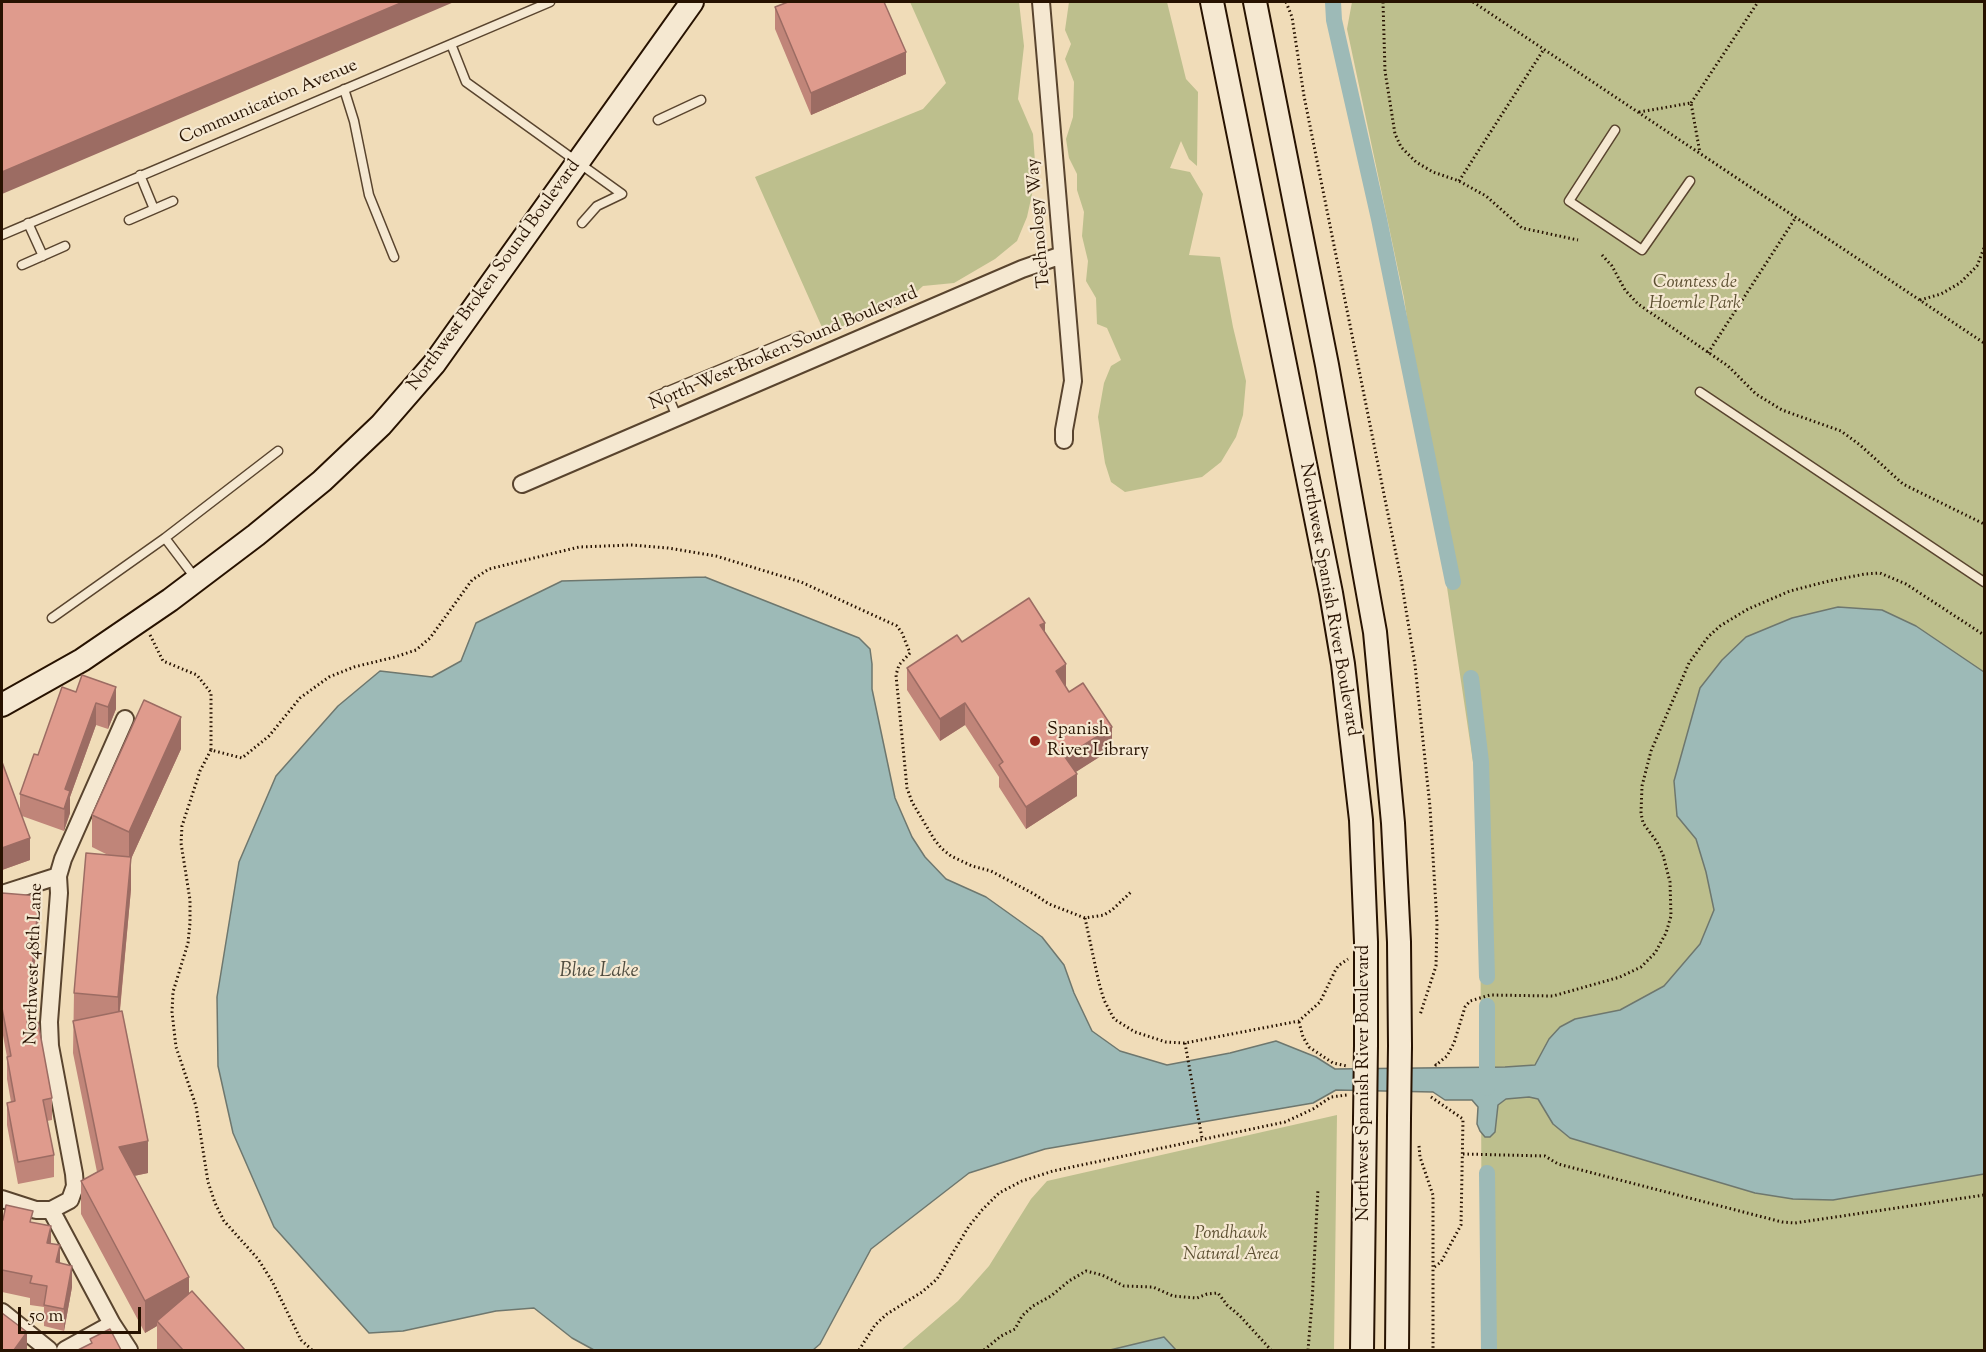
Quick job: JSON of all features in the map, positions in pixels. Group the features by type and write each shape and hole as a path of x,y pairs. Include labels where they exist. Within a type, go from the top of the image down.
{"main road":[{"name":"Northwest Broken Sound Boulevard","path":"2,705 66,669 143,620 256,535 353,453 434,364 692,2"},
{"name":"Northwest Spanish River Boulevard","path":"1212,2 1339,637 1361,820 1366,942 1362,1350"},
{"name":"Northwest Spanish River Boulevard","path":"1255,2 1327,365 1378,659 1393,813 1397,886 1400,1046 1397,1350"},
{"path":"1339,637 1375,632"},
{"path":"1343,664 1378,659"}],"street":[{"name":"Technology Way","path":"1041,2 1073,381 1064,440"},
{"name":"North West Broken Sound Boulevard","path":"522,484 1022,269 1062,255"},
{"name":"Northwest 48th Lane","path":"51,1210 70,1200 75,1186 50,1046 49,1022 59,893 58,876 63,859 125,719"},
{"path":"2,894 58,876"},
{"path":"2,1199 36,1210 51,1210 111,1324 129,1350"},
{"path":"2,1312 50,1350"},
{"path":"65,1350 111,1324"}],"lane":[{"name":"Communication Avenue","path":"2,235 550,2"},
{"path":"451,44 466,82 622,194 597,206 582,224"},
{"path":"344,89 354,121 369,195 394,257"},
{"path":"657,120 701,100"},
{"path":"1616,130 1569,201 1642,250 1690,181"},
{"path":"140,175 154,209"},
{"path":"129,220 173,201"},
{"path":"28,223 43,256"},
{"path":"22,265 65,246"},
{"path":"654,397 800,336"},
{"path":"666,392 677,417"},
{"path":"1700,392 1984,582"},
{"path":"52,618 165,538 278,451"},
{"path":"165,538 197,580"}],"path":[{"path":"1286,2 1292,17 1326,216 1401,579 1416,676 1430,807 1437,943 1436,966 1423,1001 1420,1020"},
{"path":"1383,2 1385,71 1395,134 1401,147 1416,162 1432,172 1459,181 1486,196 1522,228 1578,240"},
{"path":"1473,2 1984,343"},
{"path":"1700,153 1691,104 1758,2"},
{"path":"1459,181 1544,49"},
{"path":"1638,112 1691,104"},
{"path":"1708,353 1796,217"},
{"path":"1920,300 1941,294 1960,284 1977,266 1984,248"},
{"path":"1602,255 1612,266 1624,290 1638,304 1728,366 1756,394 1782,410 1841,431 1903,484 1984,524"},
{"path":"211,750 243,758 269,736 300,698 329,677 354,667 416,650 430,638 472,580 489,569 579,547 631,545 716,555 801,582 897,626 910,653 899,665 896,675 907,788 912,802 934,839 951,856 972,866 991,871 1049,904 1085,918 1104,915 1131,892"},
{"path":"1436,1064 1447,1056 1470,1001 1490,995 1553,996 1620,977 1641,967 1655,952 1666,933 1671,916 1670,882 1663,855 1657,842 1643,823 1642,786 1651,751 1689,663 1708,637 1720,626 1748,609 1790,591 1865,574 1880,573 1906,584 1984,635"},
{"path":"143,620 163,661 197,675 211,693 211,750 200,771 182,826 181,843 190,900 188,943 173,992 172,1012 177,1047 196,1106 208,1182 214,1203 224,1221 258,1259 272,1281 301,1340 312,1350"},
{"path":"1085,918 1099,983 1104,1000 1114,1019 1129,1029 1156,1040 1175,1043 1299,1021 1323,999 1338,966 1351,957"},
{"path":"1299,1021 1303,1037 1309,1047 1333,1063 1347,1066"},
{"path":"1185,1043 1202,1138"},
{"path":"859,1350 875,1325 887,1314 922,1292 937,1279 969,1226 999,1193 1053,1171 1285,1122 1313,1109 1331,1097 1347,1095"},
{"path":"1431,1096 1463,1119 1461,1225 1441,1262 1433,1268"},
{"path":"1419,1137 1420,1157 1432,1195 1433,1350"},
{"path":"1463,1154 1545,1156 1558,1164 1782,1222 1795,1223 1984,1195"},
{"path":"1308,1350 1318,1189"},
{"path":"984,1350 1001,1336 1015,1329 1022,1316 1034,1306 1086,1271 1102,1275 1124,1286 1153,1287 1173,1296 1197,1298 1218,1293 1271,1350"}],"green space":[{"path":"910,2 1019,2 1024,46 1018,99 1033,134 1036,176 1027,217 1017,241 995,259 954,283 923,286 901,306 861,318 825,334 755,177 923,109 946,83"},
{"path":"1069,2 1167,2 1186,79 1198,92 1197,166 1189,159 1181,141 1170,168 1190,172 1203,194 1189,255 1220,257 1246,381 1243,415 1236,437 1221,462 1202,477 1125,492 1111,482 1105,463 1098,417 1104,383 1111,366 1121,360 1107,328 1097,324 1096,298 1086,281 1088,261 1082,236 1084,212 1077,190 1077,174 1069,158 1066,139 1073,117 1074,82 1065,59 1071,44 1065,30"},
{"name":"Countess de Hoernle Park","path":"1352,2 1984,2 1984,1350 1482,1350 1480,809 1404,298 1347,29"},
{"name":"Pondhawk Natural Area","path":"1337,1115 1334,1350 901,1350 958,1301 989,1266 1031,1199 1047,1181"}],"water":[{"name":"Blue Lake","path":"705,577 859,638 870,649 872,689 895,798 912,837 925,857 946,879 986,897 1042,937 1064,965 1092,1031 1120,1051 1167,1065 1230,1053 1276,1041 1316,1057 1335,1069 1535,1065 1549,1039 1560,1027 1575,1019 1620,1010 1664,986 1700,944 1714,910 1696,839 1677,816 1674,781 1700,688 1722,660 1746,637 1792,618 1838,607 1882,610 1916,626 1984,672 1984,1174 1833,1200 1793,1199 1755,1193 1570,1138 1553,1124 1538,1099 1529,1097 1506,1099 1498,1105 1495,1132 1490,1137 1485,1137 1477,1124 1478,1107 1472,1100 1445,1100 1433,1092 1336,1090 1313,1103 1045,1149 969,1173 871,1249 820,1344 813,1350 594,1350 572,1338 534,1308 496,1311 403,1331 369,1333 274,1227 233,1133 218,1066 217,997 239,862 276,776 338,706 380,671 432,677 461,661 476,623 562,581"},
{"path":"1164,1337 1176,1350 1110,1350"}],"building":[{"path":"2,2 403,2 2,172"},
{"path":"788,2 884,2 906,52 811,93 775,7"},
{"path":"1029,598 1045,623 1040,625 1066,664 1056,671 1069,692 1083,683 1112,727 1065,757 1077,774 1026,807 999,765 1003,762 965,703 940,719 907,668 957,635 962,642"},
{"path":"82,675 116,687 108,707 96,703 65,789 70,791 64,809 20,794 34,754 38,755 62,687 76,692"},
{"path":"144,700 181,717 129,832 92,815"},
{"path":"2,762 30,838 2,848"},
{"path":"86,853 131,857 118,997 74,993"},
{"path":"2,893 39,896 27,1024 38,1022 52,1098 43,1100 54,1155 18,1162 7,1103 15,1101 7,1057 11,1056 2,1008"},
{"path":"122,1011 148,1141 119,1147 189,1277 145,1301 81,1181 103,1169 73,1021"},
{"path":"6,1205 33,1211 30,1222 51,1226 47,1243 60,1245 56,1262 72,1266 64,1309 44,1305 47,1286 30,1283 32,1276 2,1270 2,1220"},
{"path":"192,1291 245,1350 183,1350 157,1321"},
{"path":"2,1313 27,1332 14,1350 2,1350"},
{"path":"110,1329 121,1350 78,1350 92,1343 90,1339"}],"waterway":[{"path":"1333,2 1334,20 1379,219 1453,582"},
{"path":"1471,678 1481,762 1487,977"},
{"path":"1487,1006 1487,1088"},
{"path":"1487,1173 1489,1350"}],"place":[{"name":"Spanish River Library","path":"1035,741"}]}
